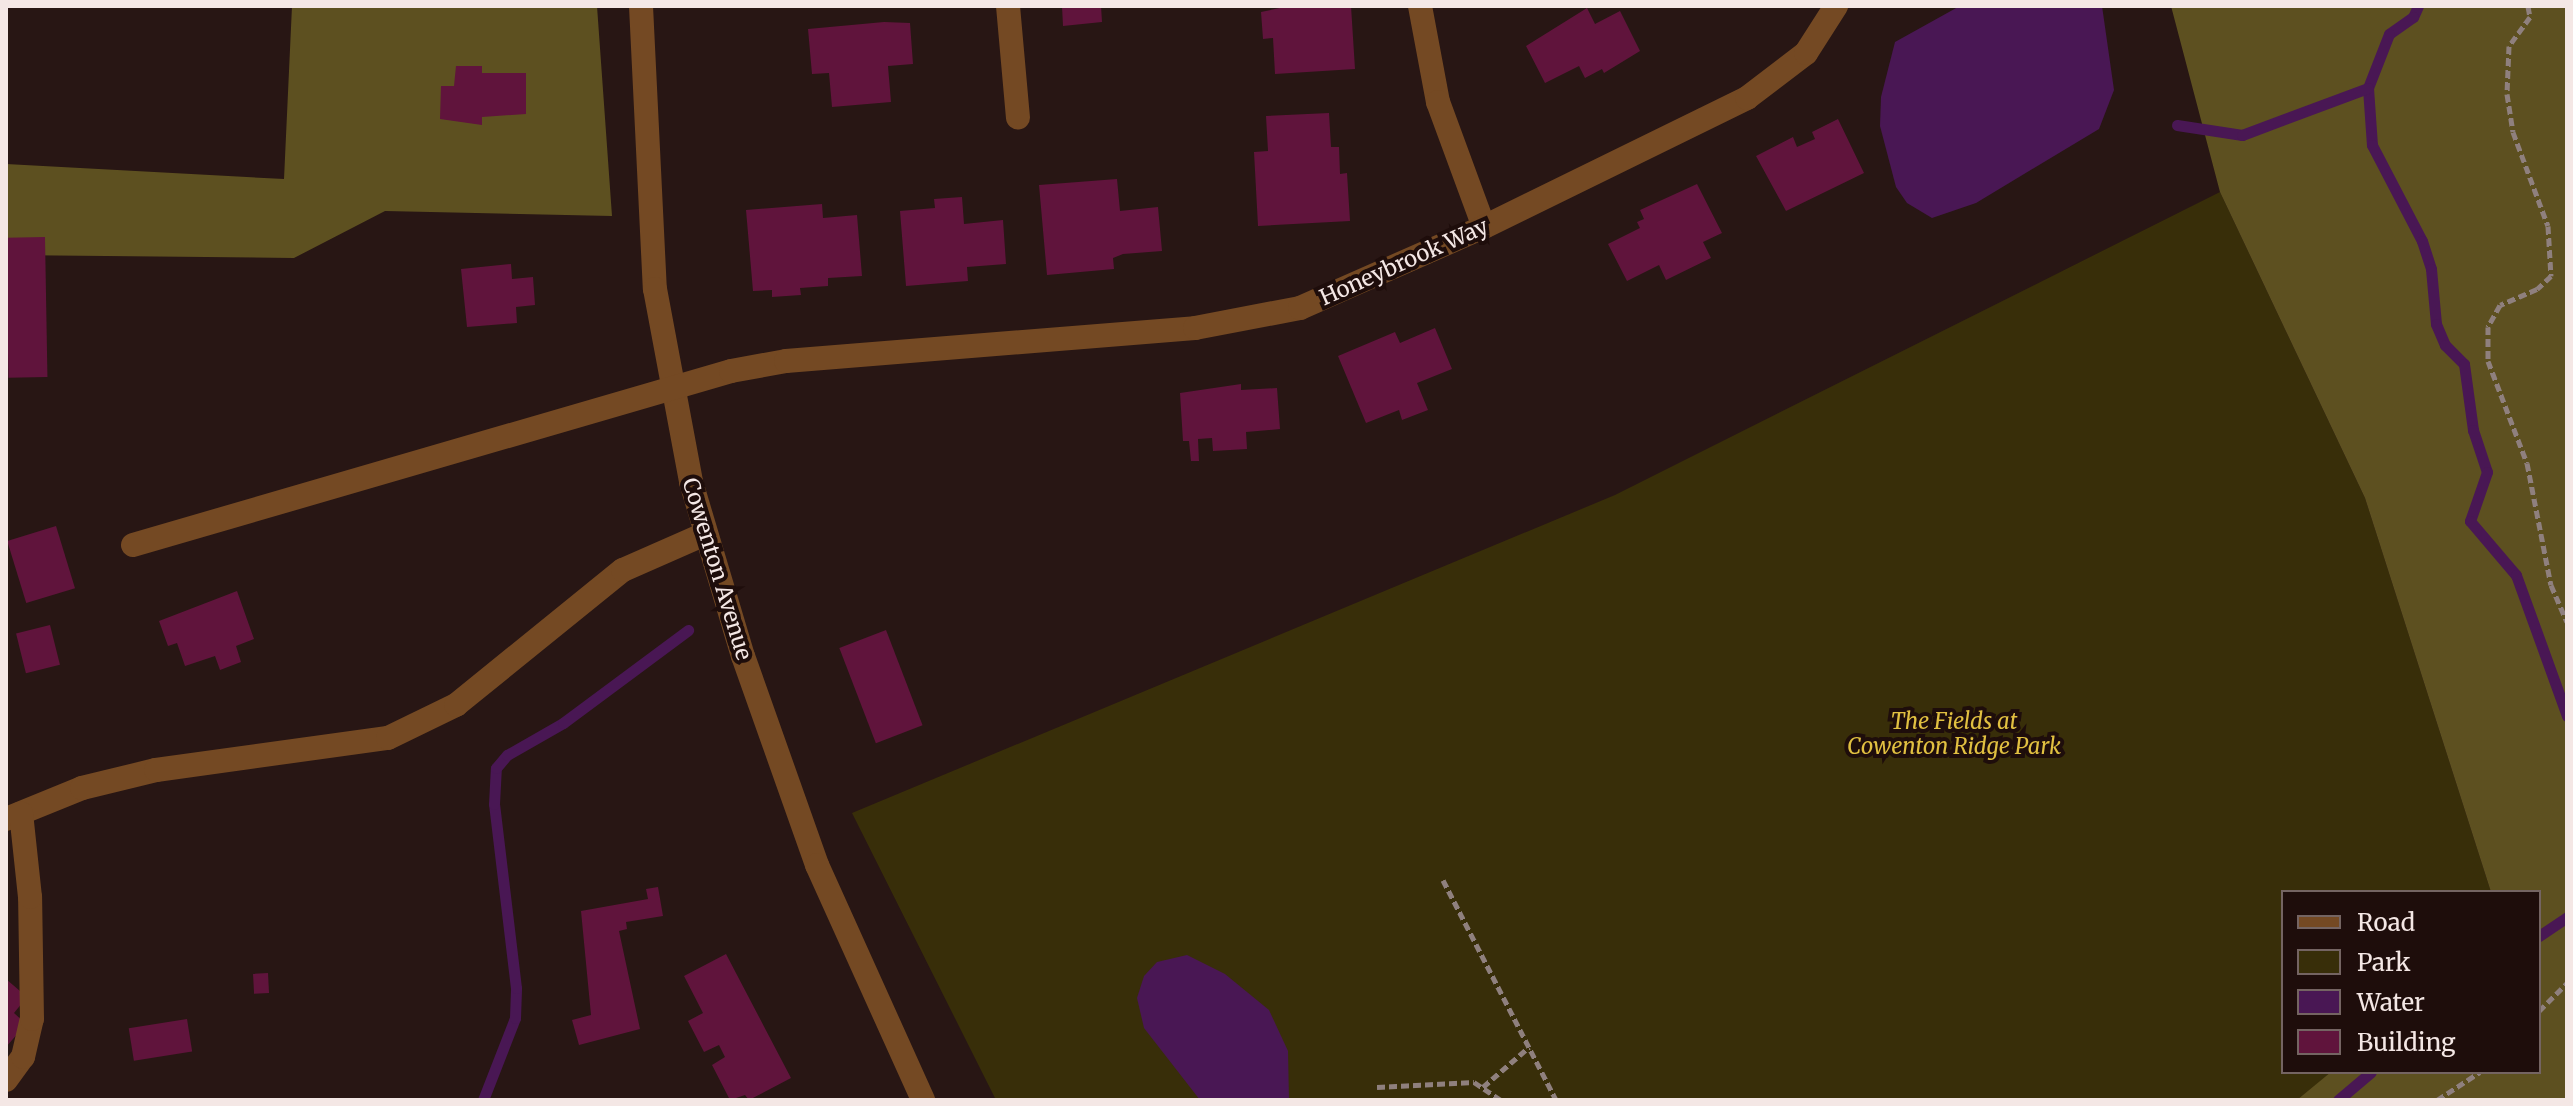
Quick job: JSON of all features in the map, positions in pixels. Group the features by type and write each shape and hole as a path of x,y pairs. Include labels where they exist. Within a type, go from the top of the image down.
{"street":[{"name":"Cowenton Avenue","path":"641,6 650,232 670,387 705,534 817,865 923,1100"},
{"path":"1008,6 1018,118"},
{"path":"1420,6 1438,102 1484,227"},
{"name":"Honeybrook Way","path":"133,545 670,387 786,361 1250,321 1345,292 1747,98 1806,53 1836,6"},
{"path":"6,1080 23,1057 32,1019 30,897 14,816 82,788 156,770 388,738 456,705 623,570 705,534"}],"path":[{"path":"2528,6 2530,17 2509,46 2507,94 2513,132 2548,226 2551,276 2500,305 2488,327 2488,361 2527,463 2551,585 2567,622"},
{"path":"1443,880 1556,1100"},
{"path":"2541,1009 2567,983"},
{"path":"1483,1087 1509,1059 1529,1047"},
{"path":"2437,1100 2477,1074"},
{"path":"1377,1087 1474,1082 1501,1100"}],"green space":[{"name":"The Fields at Cowenton Ridge Park","path":"2220,192 2365,498 2490,890 2281,890 2281,1074 2541,1074 2567,1100 996,1100 852,813 1615,495"}],"shaded area":[{"path":"292,6 597,6 612,216 385,211 294,258 6,255 6,164 284,179"},
{"path":"2171,6 2567,6 2567,1100 2297,1100 2329,1074 2541,1074 2541,890 2490,890 2365,498 2220,192"}],"water":[{"path":"2102,6 2114,90 2099,129 1976,203 1932,218 1907,203 1896,187 1880,126 1881,97 1895,42 1958,7"},
{"path":"1187,955 1225,974 1269,1010 1288,1051 1289,1100 1200,1100 1144,1028 1137,998 1144,976 1157,962"}],"building":[{"path":"1062,6 1101,6 1102,22 1063,26"},
{"path":"1289,6 1351,6 1355,69 1275,74 1273,38 1263,39 1261,12"},
{"path":"1587,8 1595,24 1620,11 1640,51 1604,73 1602,69 1585,78 1579,66 1545,83 1526,46"},
{"path":"884,22 910,23 913,64 888,66 891,102 832,107 829,73 812,74 808,29"},
{"path":"456,66 482,66 482,73 526,73 526,114 482,117 482,125 440,119 441,86 454,86"},
{"path":"1329,113 1331,147 1339,147 1340,174 1347,173 1350,221 1258,226 1254,152 1268,151 1266,116"},
{"path":"1838,119 1864,173 1786,211 1756,156 1793,137 1797,147 1815,139 1812,132"},
{"path":"1117,179 1120,211 1158,207 1162,251 1123,254 1113,258 1114,269 1047,275 1039,185"},
{"path":"1697,184 1722,233 1703,242 1711,258 1666,280 1659,265 1627,281 1608,244 1640,228 1637,222 1644,219 1640,210"},
{"path":"962,197 964,224 1003,220 1006,264 967,267 968,281 906,286 900,211 935,208 934,199"},
{"path":"822,204 823,218 857,215 862,276 828,278 828,286 800,288 801,295 772,297 772,290 753,291 746,210"},
{"path":"45,237 47,377 8,378 6,238"},
{"path":"511,264 512,279 533,277 535,305 516,307 517,323 467,327 461,269"},
{"path":"1435,328 1452,369 1417,383 1428,410 1402,420 1399,410 1366,423 1338,356 1395,332 1400,343"},
{"path":"1241,384 1241,390 1277,388 1280,429 1246,432 1247,449 1213,451 1212,438 1198,439 1199,461 1191,461 1189,441 1183,441 1180,393"},
{"path":"56,526 75,588 26,603 7,541"},
{"path":"237,591 254,639 236,646 241,662 220,670 215,656 185,666 177,643 168,646 159,621"},
{"path":"50,625 60,665 26,673 16,633"},
{"path":"886,630 923,725 876,743 839,648"},
{"path":"658,887 663,916 626,922 627,929 619,931 640,1029 579,1045 572,1020 591,1015 581,911 648,899 646,889"},
{"path":"726,954 791,1078 749,1100 745,1095 730,1100 712,1065 725,1057 719,1045 704,1052 688,1021 703,1013 684,976"},
{"path":"268,973 269,993 254,994 253,974"},
{"path":"6,979 27,997 14,1013 26,1024 6,1047"},
{"path":"187,1019 192,1052 134,1061 129,1028"}],"waterway":[{"path":"2418,6 2413,17 2389,34 2368,88 2372,145 2422,241 2431,269 2436,324 2445,345 2464,364 2473,430 2487,472 2470,521 2516,575 2567,716"},
{"path":"2177,125 2242,135 2368,88"},
{"path":"483,1100 515,1018 516,988 494,804 496,768 507,755 563,723 688,630"},
{"path":"2541,935 2567,917"},
{"path":"2338,1100 2369,1074"}]}
